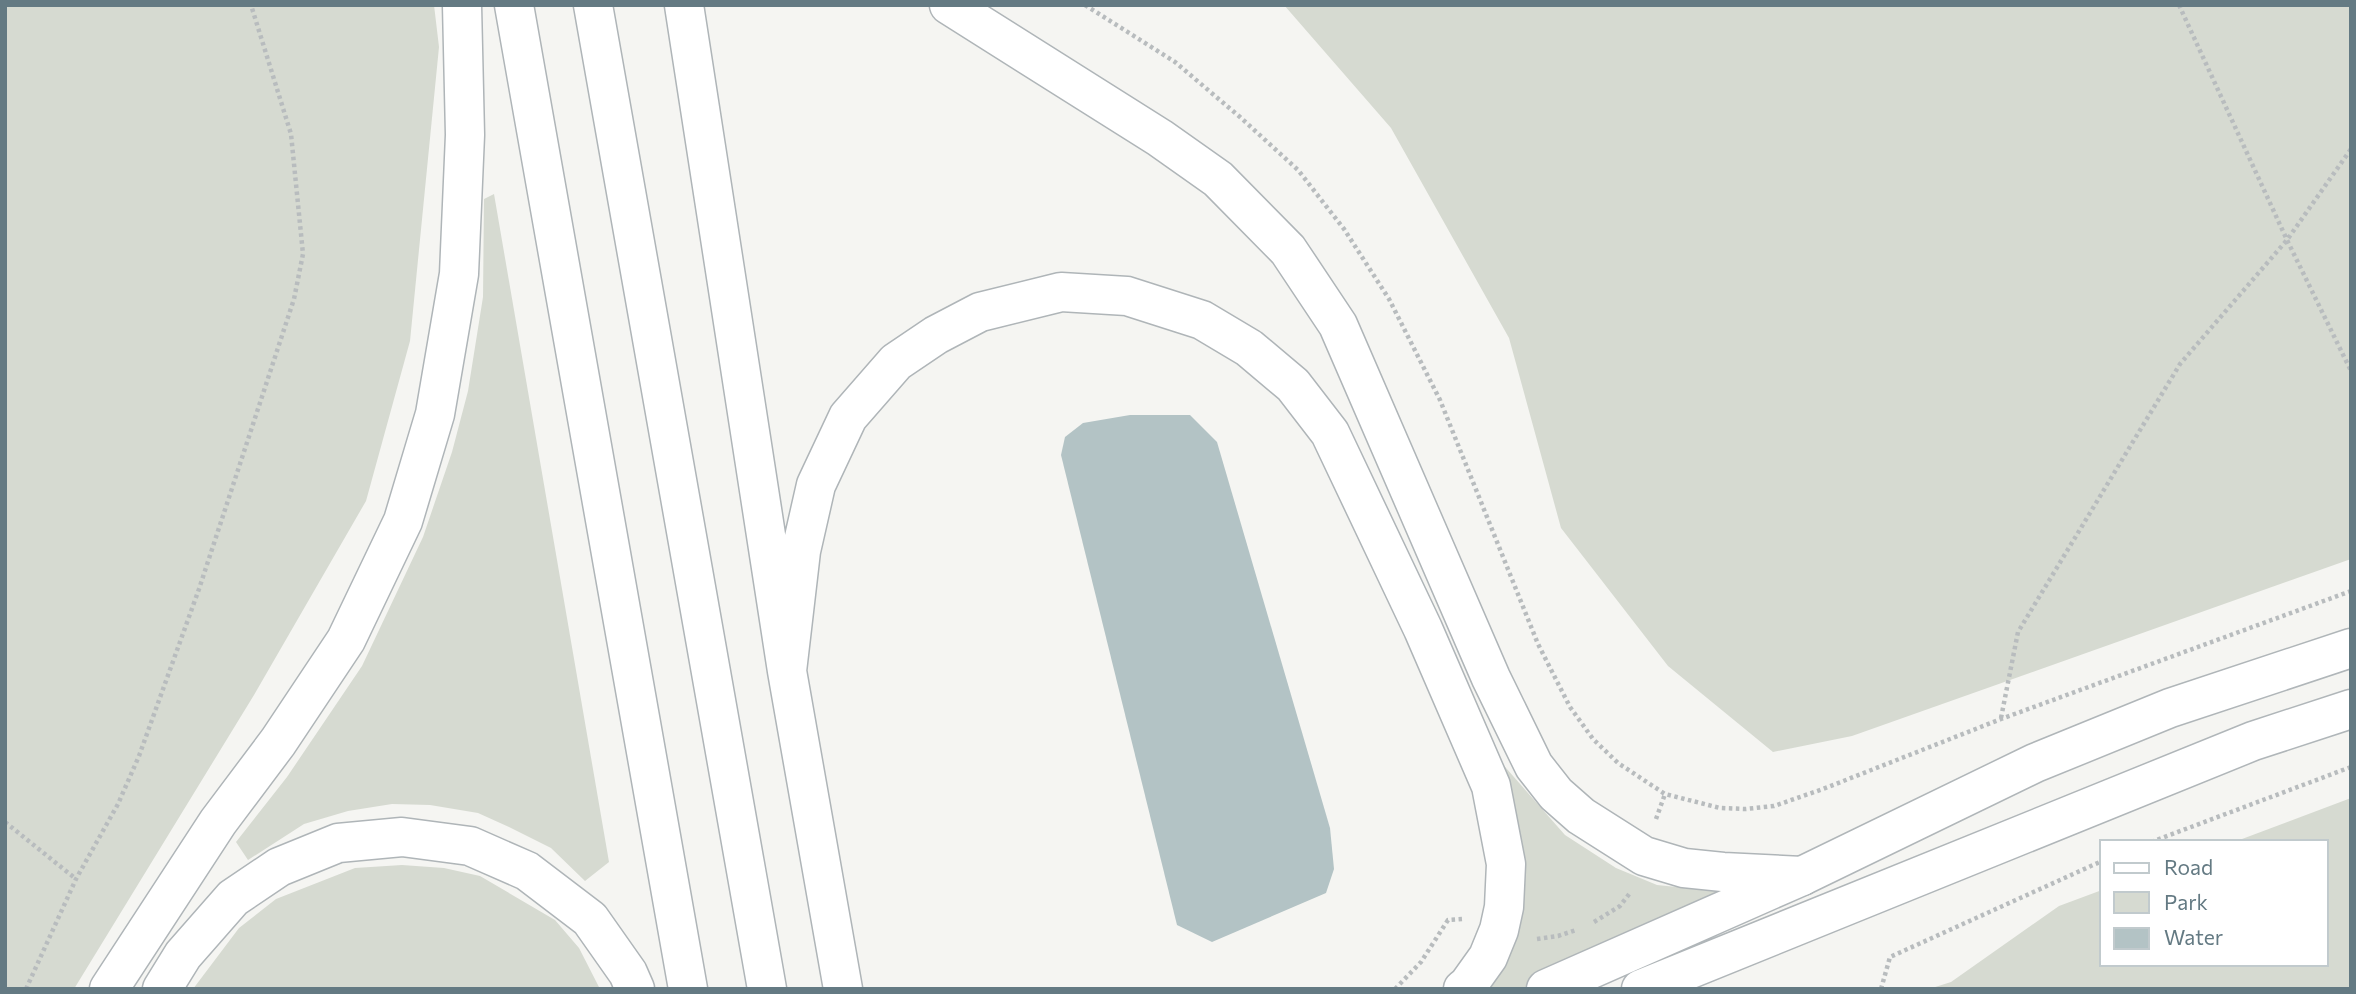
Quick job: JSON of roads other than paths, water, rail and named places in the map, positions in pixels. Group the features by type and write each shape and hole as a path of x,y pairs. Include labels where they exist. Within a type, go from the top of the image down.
{"main road":[{"path":"109,989 218,822 278,742 346,640 403,521 435,414 459,274 465,135 463,5"},
{"path":"513,5 688,989"},
{"path":"593,5 767,989"},
{"path":"684,5 787,671 843,989"},
{"path":"949,5 1160,138 1218,179 1289,250 1338,325 1491,678 1534,766 1556,794 1581,816 1643,856 1684,868 1802,876"},
{"path":"787,671 801,551 816,485 848,417 896,362 936,335 980,312 1061,292 1128,296 1202,320 1249,348 1293,385 1330,433 1423,629 1491,786 1506,864 1504,907 1499,930 1488,957 1463,989"},
{"path":"1546,989 1802,876 2035,763 2170,708 2351,648"},
{"path":"1641,989 2253,741 2351,709"},
{"path":"162,989 183,955 233,898 279,867 338,843 402,837 470,846 527,871 590,919 628,974 635,989"}],"water":[{"path":"1130,415 1190,415 1217,442 1330,828 1334,869 1326,893 1212,942 1177,925 1061,455 1065,437 1083,423"}]}
